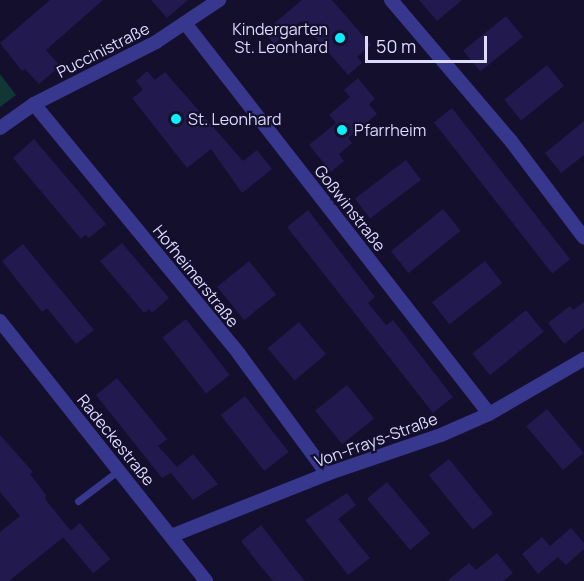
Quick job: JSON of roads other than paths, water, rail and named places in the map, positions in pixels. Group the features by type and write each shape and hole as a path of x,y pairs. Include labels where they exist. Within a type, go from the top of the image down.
{"street":[{"path":"391,0 511,141 584,238"},
{"name":"Puccinistraße","path":"0,128 34,104 123,60 185,23 213,2"},
{"name":"Goßwinstraße","path":"185,23 489,414"},
{"name":"Hofheimerstraße","path":"34,104 239,354 327,474"},
{"name":"Radeckestraße","path":"0,321 206,581"},
{"name":"Von-Frays-Straße","path":"171,536 327,474 441,435 489,414 584,359"}],"lane":[{"path":"78,501 119,470"}],"place":[{"name":"Kindergarten St. Leonhard","path":"340,38"},
{"name":"St. Leonhard","path":"176,119"},
{"name":"Pfarrheim","path":"342,130"}]}
